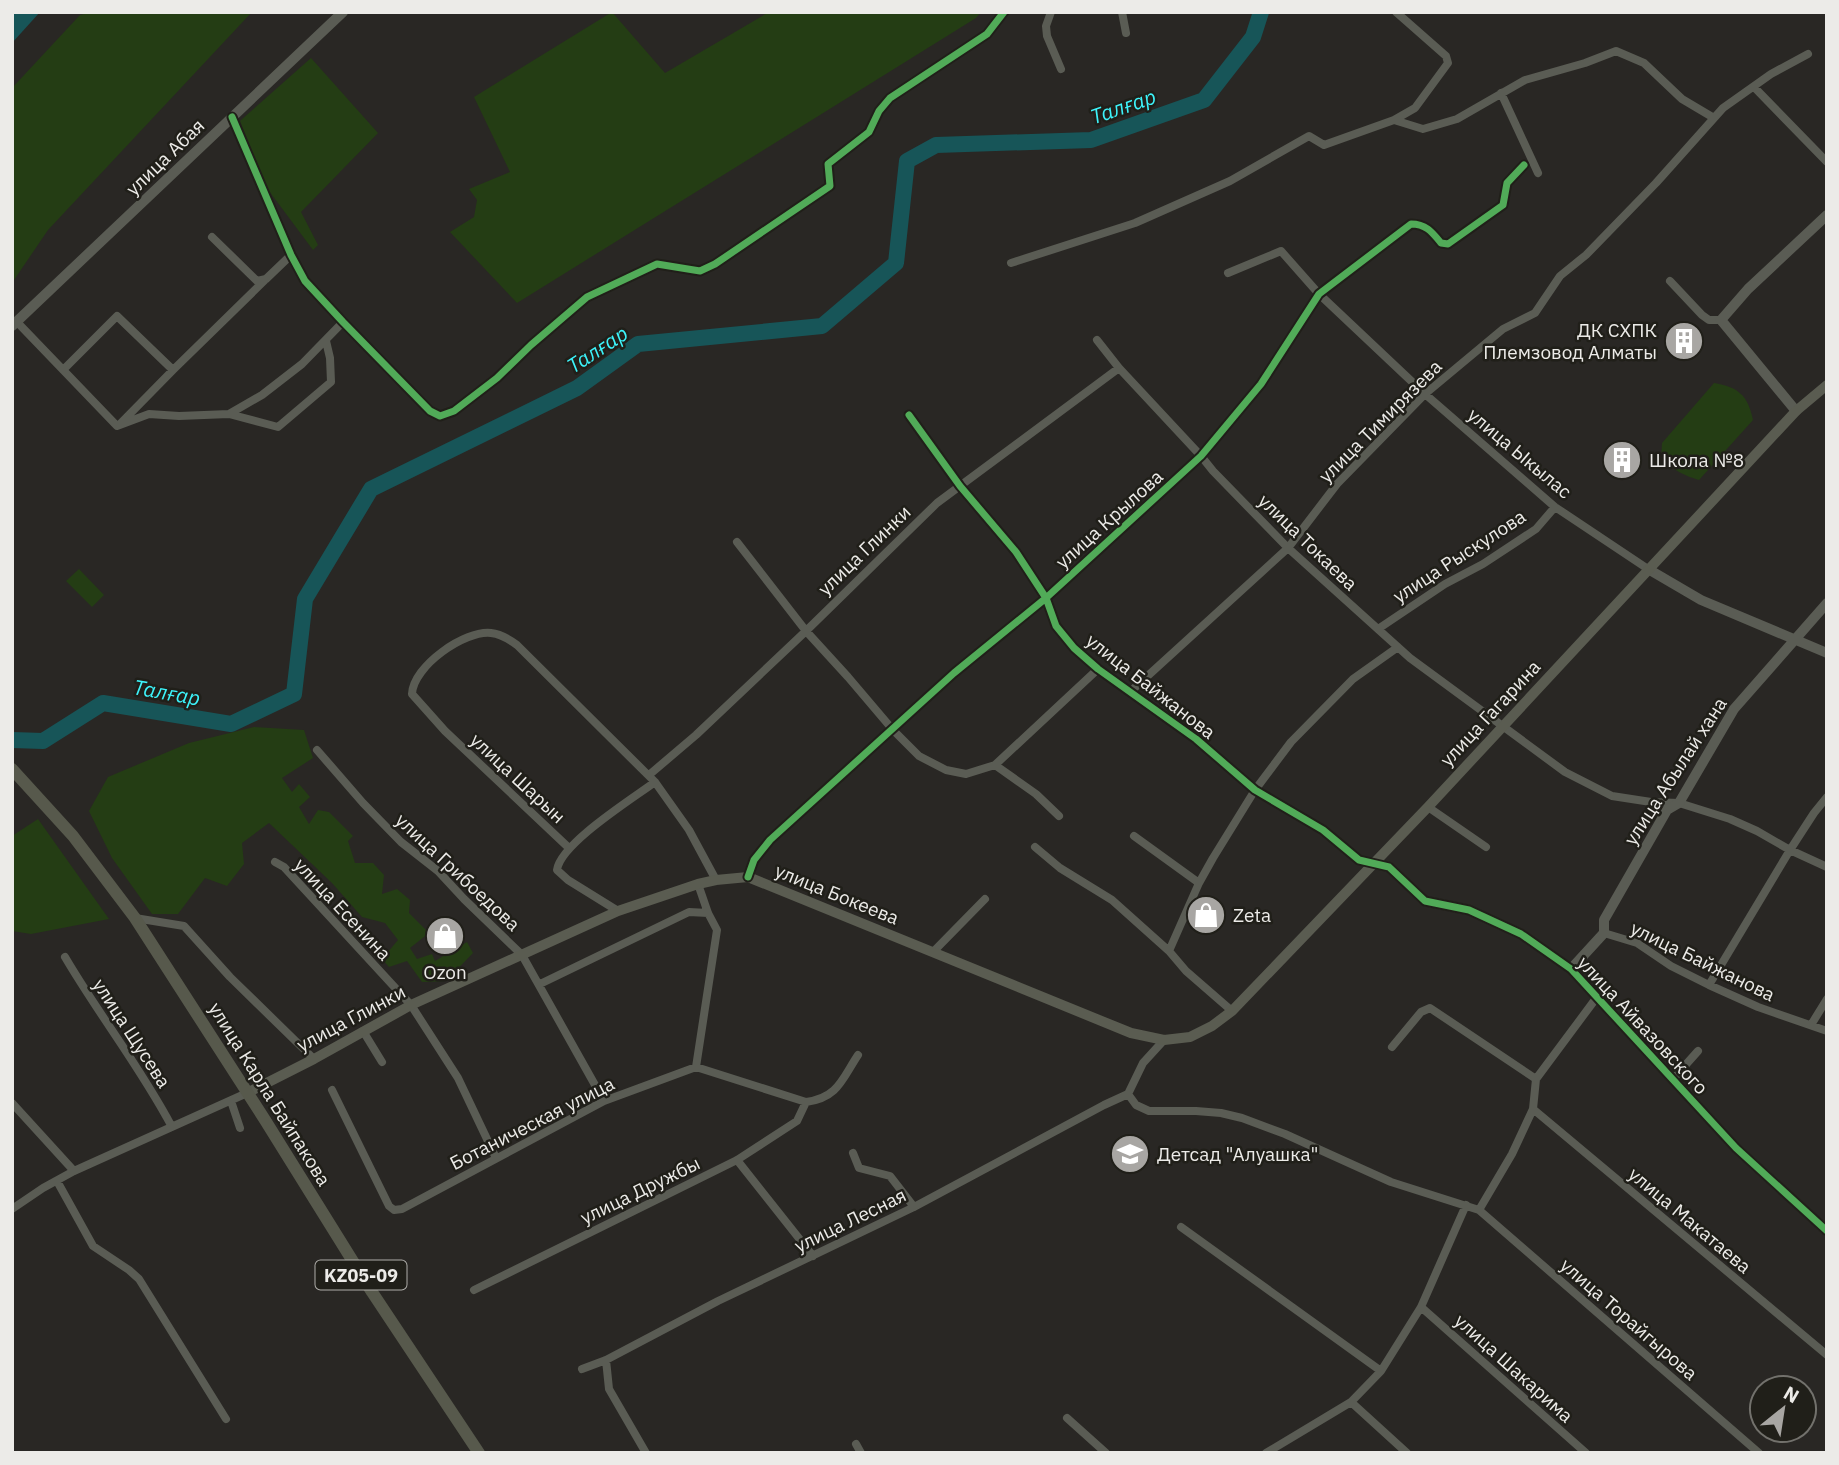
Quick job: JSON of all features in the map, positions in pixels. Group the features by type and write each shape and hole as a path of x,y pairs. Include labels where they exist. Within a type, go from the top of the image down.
{"main road":[{"name":"улица Гагарина","path":"1164,1040 1190,1037 1212,1026 1231,1011 1428,807 1796,411 1827,385"},
{"name":"улица Карла Байпакова","path":"12,769 73,836 135,918 372,1292 479,1453"},
{"name":"улица Бокеева","path":"716,880 748,877 1131,1033 1164,1040"},
{"name":"улица Глинки","path":"247,1093 411,1005 618,911 716,880"}],"street":[{"name":"улица Абая","path":"15,324 342,12"},
{"path":"232,117 305,281 430,411 440,416 454,411 497,378 587,298 657,264 700,271 715,264 830,186 828,164 869,132 879,111 890,98 987,33 1004,12"},
{"path":"1051,12 1046,26 1047,36 1061,69"},
{"path":"1122,12 1126,33"},
{"path":"1010,262 1135,223 1230,181 1309,136 1324,145 1394,120 1415,108 1448,63 1446,56 1396,12"},
{"path":"1394,120 1423,129 1458,119 1525,80 1616,51 1644,63 1682,99 1714,118"},
{"name":"улица Тимирязева","path":"1130,692 1288,548 1337,484 1425,394 1503,330 1535,313 1560,276 1586,255 1656,183 1723,108 1771,74 1808,54"},
{"path":"1754,87 1827,162"},
{"path":"1502,93 1538,173"},
{"name":"улица Крылова","path":"748,877 754,860 770,840 954,673 1046,598 1201,456 1261,384 1319,293 1411,224 1426,226 1441,243 1448,244 1503,205 1507,183 1524,165"},
{"path":"1670,281 1702,315 1709,320 1721,320 1748,289 1827,215"},
{"path":"212,237 257,281 266,279"},
{"name":"улица Ыкылас","path":"1228,273 1281,251 1319,293 1425,394 1555,507 1648,569 1702,600 1827,653"},
{"path":"117,426 291,254"},
{"path":"63,370 117,316 173,370"},
{"path":"1721,320 1796,411"},
{"path":"229,414 261,395 302,364 343,322"},
{"path":"15,324 117,426"},
{"name":"улица Токаева","path":"1097,340 1213,471 1288,548 1410,658 1501,726 1565,772 1612,796 1679,803 1730,819 1827,867"},
{"path":"117,426 149,414 229,414 278,427 331,382 326,341"},
{"name":"улица Глинки","path":"569,848 652,778 937,503 1119,368"},
{"name":"улица Байжанова","path":"909,415 960,486 1016,552 1046,598 1056,626 1074,648 1098,669 1196,739 1255,790 1323,830 1359,860 1373,863"},
{"name":"улица Рыскулова","path":"1378,629 1445,584 1483,565 1536,530 1555,507"},
{"path":"737,542 806,631 893,730 919,756 946,770 966,774 995,765 1098,669"},
{"name":"улица Абылай хана","path":"1571,969 1604,933 1605,920 1667,810 1679,803 1734,709 1827,603"},
{"name":"улица Шарын","path":"618,911 568,880 557,870 558,862 569,848 445,731 412,694 414,680 441,652 467,638 489,633 508,638 652,778"},
{"path":"1169,951 1199,883 1255,790 1291,742 1353,679 1398,647"},
{"name":"улица Грибоедова","path":"317,750 401,842 438,871 522,955 604,1101"},
{"path":"995,765 1036,794 1059,816"},
{"path":"652,778 689,830 716,880"},
{"path":"1709,985 1790,850 1827,797"},
{"path":"1428,807 1486,848"},
{"path":"1134,836 1199,883"},
{"path":"1035,847 1060,868 1112,900 1231,1011"},
{"path":"1389,847 1389,867"},
{"name":"улица Есенина","path":"275,862 284,867 411,1005 458,1078 496,1158"},
{"name":"улица Айвазовского","path":"1373,863 1389,867 1425,901 1469,910 1521,934 1571,969 1736,1147 1827,1231"},
{"path":"698,884 717,930 696,1067 806,1102 821,1100 835,1092 858,1055"},
{"path":"933,952 985,899"},
{"path":"540,984 689,912 708,913"},
{"path":"135,918 184,926 230,977 314,1059"},
{"name":"улица Байжанова","path":"1604,933 1637,943 1671,966 1758,1007 1827,1031"},
{"name":"улица Щусева","path":"65,957 154,1093 172,1127"},
{"path":"1479,1210 1512,1154 1533,1108 1536,1079 1597,997"},
{"path":"1811,1025 1827,999"},
{"path":"1392,1047 1421,1012 1430,1007 1536,1079"},
{"path":"363,1031 382,1062"},
{"path":"1128,1094 1143,1063 1164,1040"},
{"path":"1672,1079 1698,1051"},
{"name":"Ботаническая улица","path":"332,1090 389,1206 394,1210 402,1209 604,1101 696,1067"},
{"name":"улица Глинки","path":"12,1209 74,1171 247,1093"},
{"name":"улица Торайгырова","path":"1128,1094 1136,1105 1149,1111 1196,1111 1242,1118 1285,1134 1391,1182 1479,1210 1759,1453"},
{"name":"улица Лесная","path":"582,1369 607,1360 718,1301 914,1207 1128,1094"},
{"path":"231,1101 240,1128"},
{"name":"улица Дружбы","path":"474,1290 737,1160 797,1121 806,1102"},
{"path":"12,1103 74,1171"},
{"name":"улица Макатаева","path":"1533,1108 1827,1355"},
{"path":"853,1153 859,1168 890,1176 914,1207"},
{"path":"737,1160 813,1256"},
{"path":"57,1181 93,1246 139,1279 226,1419"},
{"path":"1266,1453 1351,1402 1381,1371 1421,1307 1466,1205"},
{"path":"1181,1227 1381,1371"},
{"name":"улица Шакарима","path":"1421,1307 1586,1453"},
{"path":"607,1360 609,1388 646,1453"},
{"path":"1351,1402 1407,1453"},
{"path":"1067,1418 1106,1453"},
{"path":"856,1444 861,1453"}],"green space":[{"path":"93,12 252,12 48,230 12,283 12,88 80,15"},
{"path":"612,12 665,73 769,12 981,12 976,18 517,303 450,232 474,217 477,200 469,189 510,172 474,97"},
{"path":"311,58 378,133 301,212 318,245 313,250 266,187 240,121"},
{"path":"1714,383 1730,387 1741,394 1748,404 1753,420 1699,480 1668,464 1662,455 1662,443"},
{"path":"79,569 104,595 92,607 66,581"},
{"path":"254,727 304,730 313,758 282,778 292,792 299,784 310,797 299,807 309,824 318,810 329,812 353,836 348,841 355,863 373,863 384,875 382,894 397,889 410,900 409,913 429,933 410,948 417,959 432,954 435,961 467,942 473,953 446,981 422,982 407,961 389,967 382,959 398,940 385,923 362,917 332,883 269,823 242,843 244,864 227,886 205,878 178,914 152,914 112,858 89,811 108,777 189,743"},
{"path":"38,819 109,919 31,934 12,931 12,836"}],"water":[{"path":"12,12 40,12 12,43"}],"waterway":[{"name":"Талғар","path":"12,740 43,741 103,703 231,724 294,694 305,599 371,489 577,388 638,344 822,326 896,263 907,161 936,145 1091,140 1204,100 1253,37 1261,12"}],"cycle path":[{"path":"232,117 291,255 305,281 430,411 440,416 454,411 497,378 587,297 657,264 700,271 715,264 830,186 828,164 869,132 879,111 890,98 987,34 1004,12"},
{"path":"748,877 754,860 770,840 954,673 1046,598 1201,456 1261,384 1319,294 1411,224 1425,227 1441,243 1448,244 1503,205 1507,183 1524,165"},
{"path":"909,415 960,486 1016,552 1046,598 1056,626 1074,648 1098,669 1196,739 1255,790 1323,830 1359,860 1389,867 1425,901 1469,910 1521,934 1571,969 1736,1148 1827,1231"}],"place":[{"name":"ДК СХПК Племзовод Алматы","path":"1684,341"},
{"name":"Школа №8","path":"1622,460"},
{"name":"Zeta","path":"1206,915"},
{"name":"Ozon","path":"445,936"},
{"name":"Детсад \"Алуашка\"","path":"1130,1154"}]}
